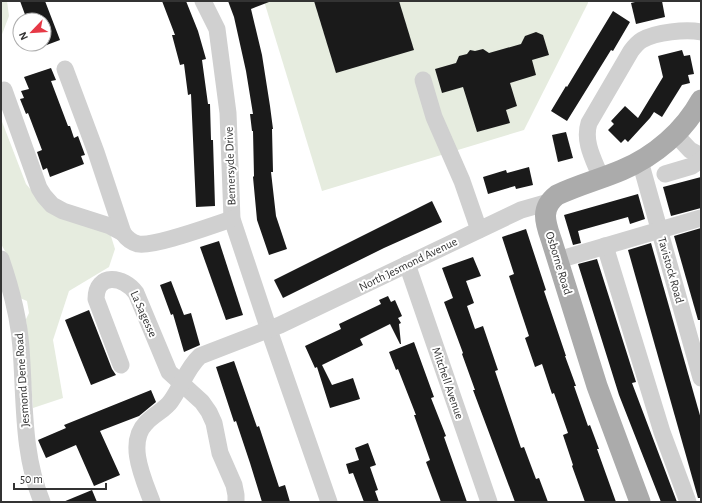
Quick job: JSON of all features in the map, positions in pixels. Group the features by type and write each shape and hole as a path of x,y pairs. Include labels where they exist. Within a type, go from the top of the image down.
{"main road":[{"path":"549,202 562,192 602,178 640,161 675,134 691,117 701,100"},
{"name":"Osborne Road","path":"549,202 545,213 546,220 558,260 597,386 640,502"}],"street":[{"name":"Bemersyde Drive","path":"203,1 217,29 228,113 232,219 268,330 329,502"},
{"path":"602,178 588,145 587,130 589,123 631,51 636,45 647,38 679,30 701,32"},
{"path":"65,69 96,152 123,233 127,239 139,244 145,244 232,219"},
{"path":"424,80 434,117 462,181 479,230"},
{"path":"4,90 39,188 44,196 52,205 63,211 110,226 123,233"},
{"path":"675,134 690,150 701,156"},
{"path":"665,174 692,166 701,160"},
{"name":"Tavistock Road","path":"640,161 701,378"},
{"name":"North Jesmond Avenue","path":"268,330 521,210 549,202"},
{"path":"558,260 701,218"},
{"path":"604,246 662,432 688,502"},
{"name":"Jesmond Dene Road","path":"1,259 7,298 16,314 21,347 26,444 34,479 42,502"},
{"name":"Mitchell Avenue","path":"407,264 489,502"},
{"name":"La Sagesse","path":"121,365 96,299 98,287 102,282 107,280 121,281 132,287 136,293 169,372 202,402 209,412 214,423 220,453 234,485 236,502"},
{"path":"152,502 138,462 137,441 144,424 169,404 190,366 200,356 268,330"}],"shaded area":[{"path":"1,1 7,1 9,16 1,37"},
{"path":"264,1 588,1 588,3 524,130 322,191"},
{"path":"1,119 26,184 43,204 110,233 115,249 109,267 69,291 53,340 63,398 33,408 26,319 29,313 27,301 20,298 9,258 1,244"}],"building":[{"path":"20,1 45,1 49,12 24,12"},
{"path":"162,1 186,1 198,31 206,59 202,60 208,104 210,104 211,140 213,140 215,206 196,207 191,94 188,95 184,64 180,65 172,35 175,35"},
{"path":"228,1 269,2 251,9 262,55 273,129 273,172 271,172 276,216 287,249 269,255 257,220 253,177 253,131 250,114 253,114 246,71 234,17"},
{"path":"314,1 399,1 414,50 336,73"},
{"path":"639,1 662,1 665,17 636,24 631,3"},
{"path":"613,11 630,22 613,51 611,50 567,121 551,111"},
{"path":"52,19 60,40 52,43"},
{"path":"536,32 543,35 549,55 532,60 536,75 510,83 517,106 506,110 510,123 477,132 463,87 442,93 435,69 456,63 459,56 467,54 470,50 475,51 483,49 489,53 521,44 525,36"},
{"path":"682,50 684,56 690,55 694,74 688,75 690,83 682,85 662,117 654,112 628,142 625,139 621,143 608,130 614,124 611,121 625,106 638,118 663,77 658,56"},
{"path":"51,68 56,80 51,81 68,126 70,126 74,138 78,136 85,155 81,156 84,164 50,177 47,168 43,170 37,152 42,150 28,113 26,114 20,99 24,98 21,91 29,89 24,77"},
{"path":"566,132 573,158 558,162 552,135"},
{"path":"529,167 533,185 516,189 515,186 488,194 483,177 506,170 507,173"},
{"path":"701,177 701,208 671,216 663,187"},
{"path":"638,194 645,219 630,224 628,217 578,231 581,243 573,245 564,215"},
{"path":"432,201 442,222 384,248 283,298 274,280"},
{"path":"701,228 701,320 698,320 674,236"},
{"path":"526,229 546,290 544,291 576,386 574,386 588,426 590,425 599,449 597,449 616,502 585,502 563,435 568,433 554,393 552,394 542,364 535,367 525,338 529,336 509,276 514,274 502,237"},
{"path":"219,241 243,315 226,320 200,247"},
{"path":"651,243 701,419 701,498 698,498 628,250"},
{"path":"473,257 481,276 466,281 474,303 467,306 475,329 483,326 498,370 495,371 521,448 524,447 536,479 539,478 548,502 515,502 473,390 475,390 462,354 463,353 444,302 453,298 442,268"},
{"path":"597,259 636,382 632,383 677,502 661,502 619,395 578,264"},
{"path":"171,281 184,315 191,313 200,345 184,352 173,314 171,315 160,285"},
{"path":"388,296 391,302 395,300 402,316 398,318 401,323 399,324 401,344 390,324 360,339 363,345 322,365 332,385 353,378 360,399 330,408 317,367 315,368 305,346 341,329 339,324 381,304 379,300"},
{"path":"89,310 112,369 116,375 91,385 65,320"},
{"path":"414,342 434,397 431,398 446,436 444,437 467,502 441,502 426,462 430,460 414,415 416,415 398,369 396,370 389,352"},
{"path":"234,361 257,427 259,426 279,487 285,485 290,502 262,502 236,421 234,422 216,367"},
{"path":"151,390 156,402 139,416 100,431 120,475 94,486 76,445 46,458 38,440 66,428 64,425"},
{"path":"368,443 376,465 370,467 378,490 375,491 379,502 364,502 353,473 349,474 346,464 359,460 355,448"},
{"path":"92,490 97,502 63,502"}]}
